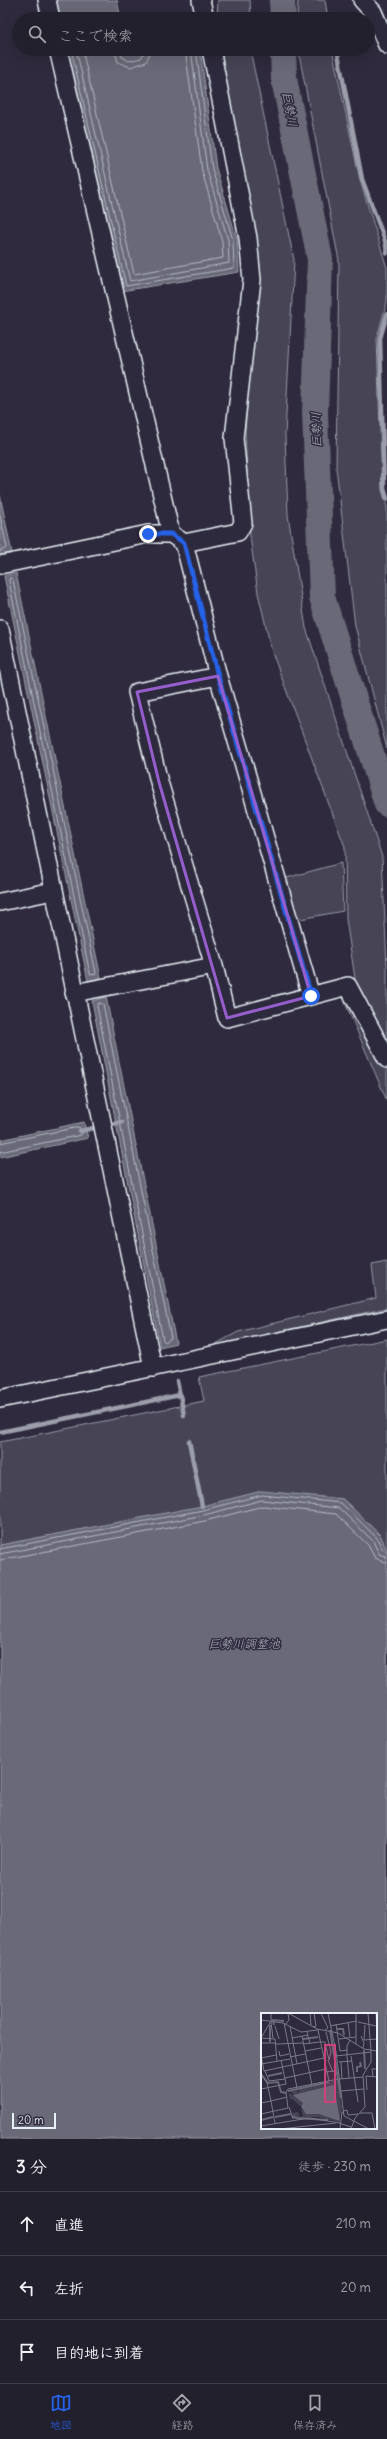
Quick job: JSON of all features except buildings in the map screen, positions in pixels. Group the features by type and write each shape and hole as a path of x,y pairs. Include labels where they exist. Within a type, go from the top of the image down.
{"street":[{"path":"47,0 50,12"},
{"path":"201,0 204,12"},
{"path":"362,0 373,12"},
{"path":"375,17 387,45"},
{"path":"60,56 178,538 311,996"},
{"path":"5,564 148,534 178,538 238,532 243,523 234,438 252,280 248,238 212,56"},
{"path":"0,629 53,892 153,1368"},
{"path":"218,676 137,692 159,782 214,966 227,1018 348,986 387,1059"},
{"path":"0,902 53,892"},
{"path":"74,993 214,966"},
{"path":"0,1399 387,1319"}],"highlighted area":[{"path":"218,676 311,996 227,1018 159,782 137,692"}],"shaded area":[{"path":"218,0 250,0 251,12 217,12"},
{"path":"298,0 325,0 327,12 297,12"},
{"path":"222,56 252,56 294,260 285,435 288,515 306,628 382,857 387,967 387,1101 343,998 356,985 346,919 345,847 272,652 258,593 250,537 245,431 259,263"},
{"path":"299,56 333,56 360,180 387,268 387,302 377,337 382,490 387,507 387,749 355,626 336,467 339,261"},
{"path":"341,863 343,911 295,920 286,878"},
{"path":"387,1262 387,1308 212,1346 238,1332 376,1298 372,1265"},
{"path":"387,1339 387,1831 0,1577 0,1442 204,1401 199,1377"}],"water":[{"path":"56,0 117,0 120,12 59,12"},
{"path":"69,56 201,56 216,168 237,239 239,272 121,291"},
{"path":"0,495 12,553 0,555"},
{"path":"16,573 101,978 88,981 4,576"},
{"path":"106,997 176,1343 160,1347 92,1001"},
{"path":"84,1122 88,1138 0,1157 0,1140"},
{"name":"巨勢川調整池","path":"262,1491 343,1499 381,1536 387,1552 387,2139 0,2139 0,1545 202,1506"}],"waterway":[{"name":"巨勢川","path":"282,0 283,12"},
{"name":"巨勢川","path":"283,56 284,79 320,259 315,413 322,597 387,804"},
{"path":"338,56 362,179 386,244 387,253"},
{"path":"387,314 380,338 384,488 387,499"},
{"path":"80,1131 122,1122"},
{"path":"0,1432 180,1395 177,1381"},
{"path":"180,1395 184,1415"},
{"path":"189,1441 202,1506"}],"route":[{"path":"148,534 171,534 184,543 218,676 311,996"}]}
